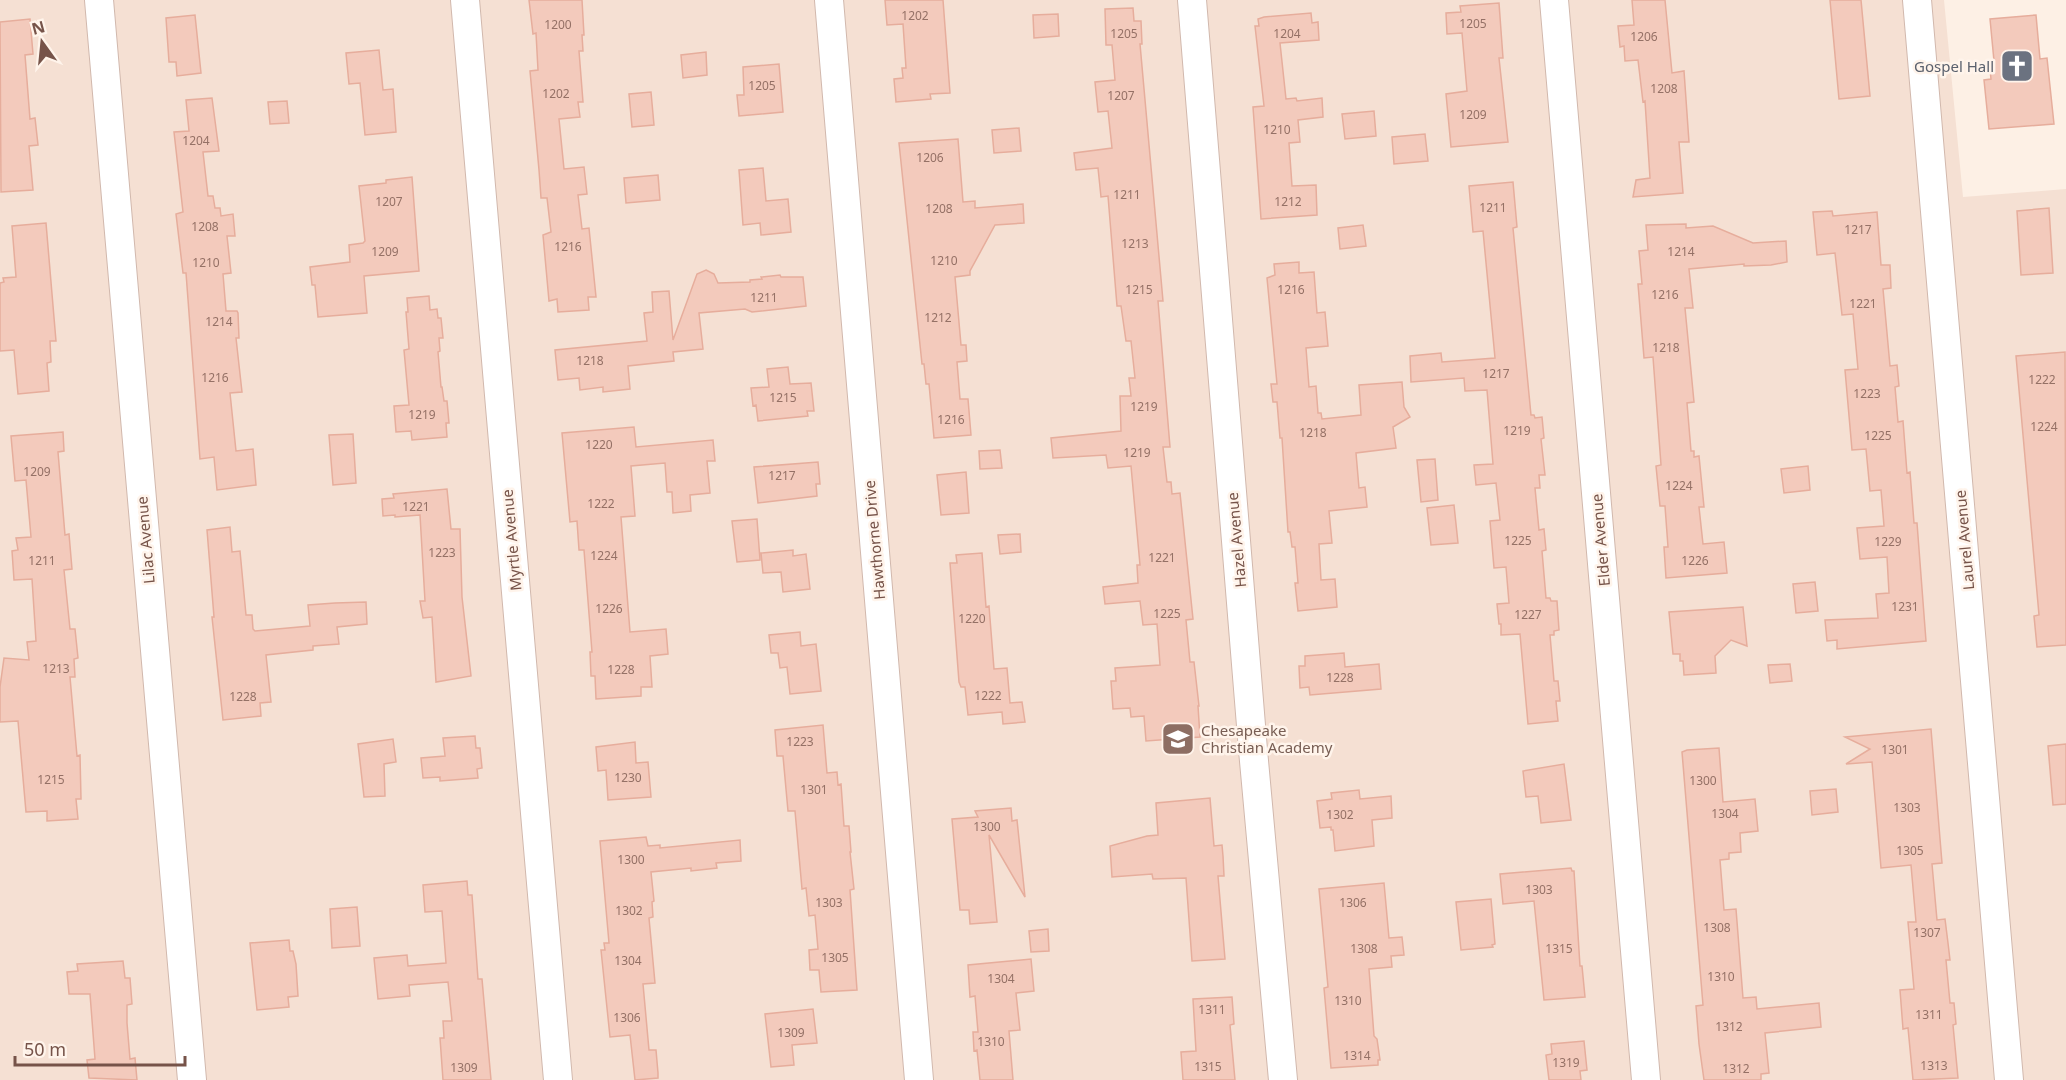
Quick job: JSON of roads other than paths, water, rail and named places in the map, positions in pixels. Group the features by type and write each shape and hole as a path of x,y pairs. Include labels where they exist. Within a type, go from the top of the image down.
{"street":[{"name":"Lilac Avenue","path":"99,0 192,1080"},
{"name":"Myrtle Avenue","path":"465,0 558,1080"},
{"name":"Hawthorne Drive","path":"829,0 919,1080"},
{"name":"Hazel Avenue","path":"1192,0 1282,1080"},
{"name":"Elder Avenue","path":"1554,0 1646,1080"},
{"name":"Laurel Avenue","path":"1917,0 2009,1080"}],"place":[{"name":"Gospel Hall","path":"2017,66"},
{"name":"Chesapeake Christian Academy","path":"1178,739"}]}
